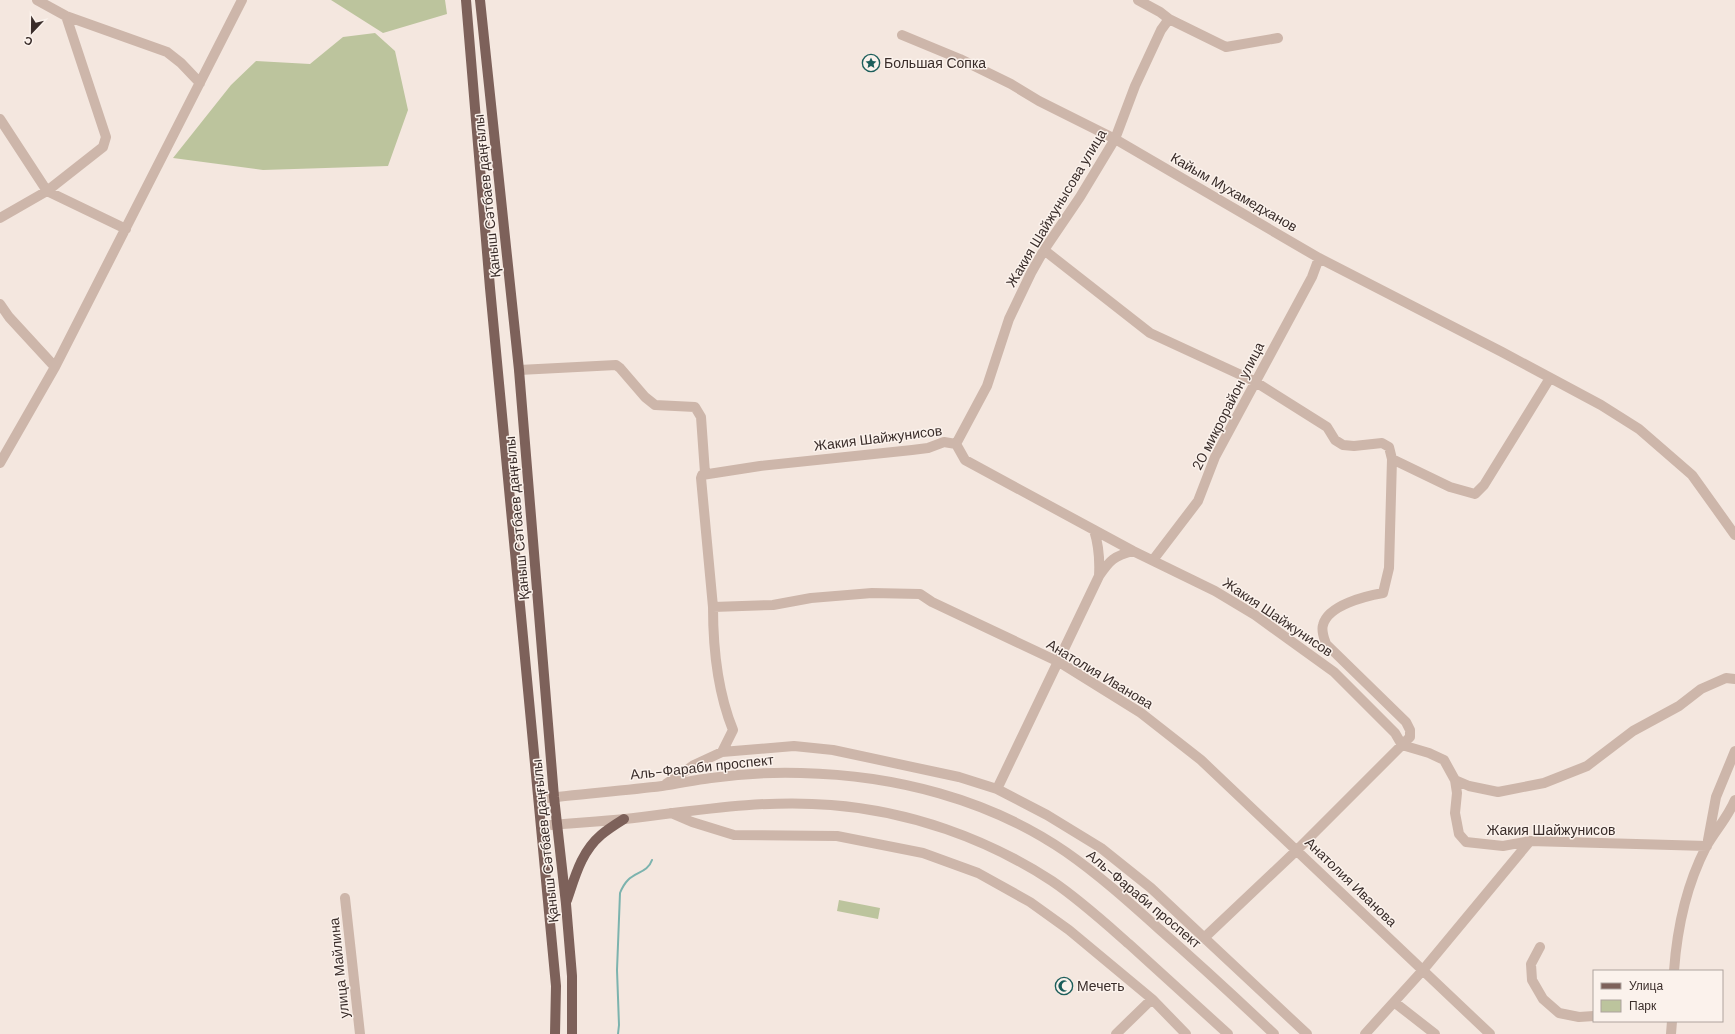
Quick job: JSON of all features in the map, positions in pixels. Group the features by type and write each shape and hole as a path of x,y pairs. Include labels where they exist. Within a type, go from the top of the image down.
{"main road":[{"name":"Қаныш Сәтбаев даңғылы","path":"466,0 490,288 556,986 555,1034"},
{"name":"Қаныш Сәтбаев даңғылы","path":"480,0 519,370 554,797 566,904 572,976 572,1034"},
{"path":"566,904 577,871 587,850 600,835 624,819"}],"street":[{"path":"37,0 66,16 167,52 181,63 200,83"},
{"path":"0,463 55,367 242,0"},
{"path":"1138,0 1160,12 1169,19 1226,47 1278,38"},
{"path":"0,218 47,191 103,147 106,137 66,16"},
{"name":"Жакия Шайжунысова улица","path":"956,444 987,386 1009,319 1031,273 1044,250 1080,197 1115,139 1135,86 1161,30 1169,19"},
{"name":"Кайым Мухамедханов","path":"902,35 960,59 1011,84 1039,102 1115,139 1319,258 1502,352 1601,405 1639,429 1692,475 1735,535"},
{"path":"0,119 47,191 126,229"},
{"path":"1044,250 1150,333 1254,382 1327,427 1336,440 1343,445 1354,446 1382,443 1389,447 1392,459 1389,568 1383,593 1357,598 1338,608 1326,618 1323,624 1323,631 1326,644 1406,722 1410,730 1410,737 1297,850 1204,938"},
{"name":"20 микрорайон улица","path":"1153,560 1198,501 1215,456 1312,276 1319,258"},
{"path":"0,304 8,317 55,367"},
{"path":"519,370 616,365 655,406 695,407 701,417 704,474 701,478 716,656 727,715 733,730 722,752"},
{"path":"1392,459 1450,487 1475,494 1484,485 1550,378"},
{"name":"Жакия Шайжунисов","path":"704,474 928,448 944,442 956,444 965,460 1133,551 1215,590 1255,615 1334,672 1395,733 1402,746"},
{"path":"1094,530 1099,545 1099,576"},
{"path":"997,789 1099,576 1109,562 1117,555 1133,551"},
{"name":"Анатолия Иванова","path":"713,607 773,605 811,598 872,592 920,594 932,602 1059,662 1141,713 1201,760 1490,1034"},
{"path":"1402,746 1429,752 1444,760 1456,780 1469,786 1498,792 1544,783 1587,766 1633,731 1679,706 1701,688 1726,678 1735,679"},
{"path":"663,786 694,765 722,752 794,746 832,750 959,776 997,789 1047,815 1101,848 1151,888 1306,1034"},
{"path":"1706,846 1716,797 1735,751"},
{"name":"Аль-Фараби проспект","path":"539,799 663,786 711,778 756,774 800,773 836,774 880,779 955,798 993,812 1031,831 1065,851 1104,880 1274,1034"},
{"name":"Жакия Шайжунисов","path":"1456,780 1456,820 1459,834 1466,842 1503,846 1530,841 1706,846"},
{"path":"1674,970 1682,917 1693,875 1706,846 1732,808 1735,800"},
{"path":"541,826 624,819 671,812 785,804 830,805 875,810 928,823 971,838 1016,860 1052,882 1090,909 1228,1034"},
{"path":"671,812 692,822 734,835 837,836 923,853 978,873 1030,902 1069,930 1152,999 1186,1034"},
{"path":"1365,1034 1423,970 1530,841"},
{"name":"улица Майлина","path":"345,898 360,1034"},
{"path":"1540,947 1531,964 1532,980 1543,998 1559,1013 1579,1017 1593,1016"},
{"path":"1116,1034 1152,999"},
{"path":"1394,1002 1435,1034"},
{"path":"1670,1022 1671,1034"}],"green space":[{"path":"331,0 445,0 447,14 383,33"},
{"path":"375,33 395,51 408,110 388,166 263,170 173,158 231,85 256,61 310,64 343,37"},
{"path":"839,900 880,908 878,919 837,911"}],"waterway":[{"path":"618,1034 617,970 620,893 628,880 648,867 652,860"}],"place":[{"name":"Большая Сопка","path":"871,63"},
{"name":"Мечеть","path":"1064,986"}]}
